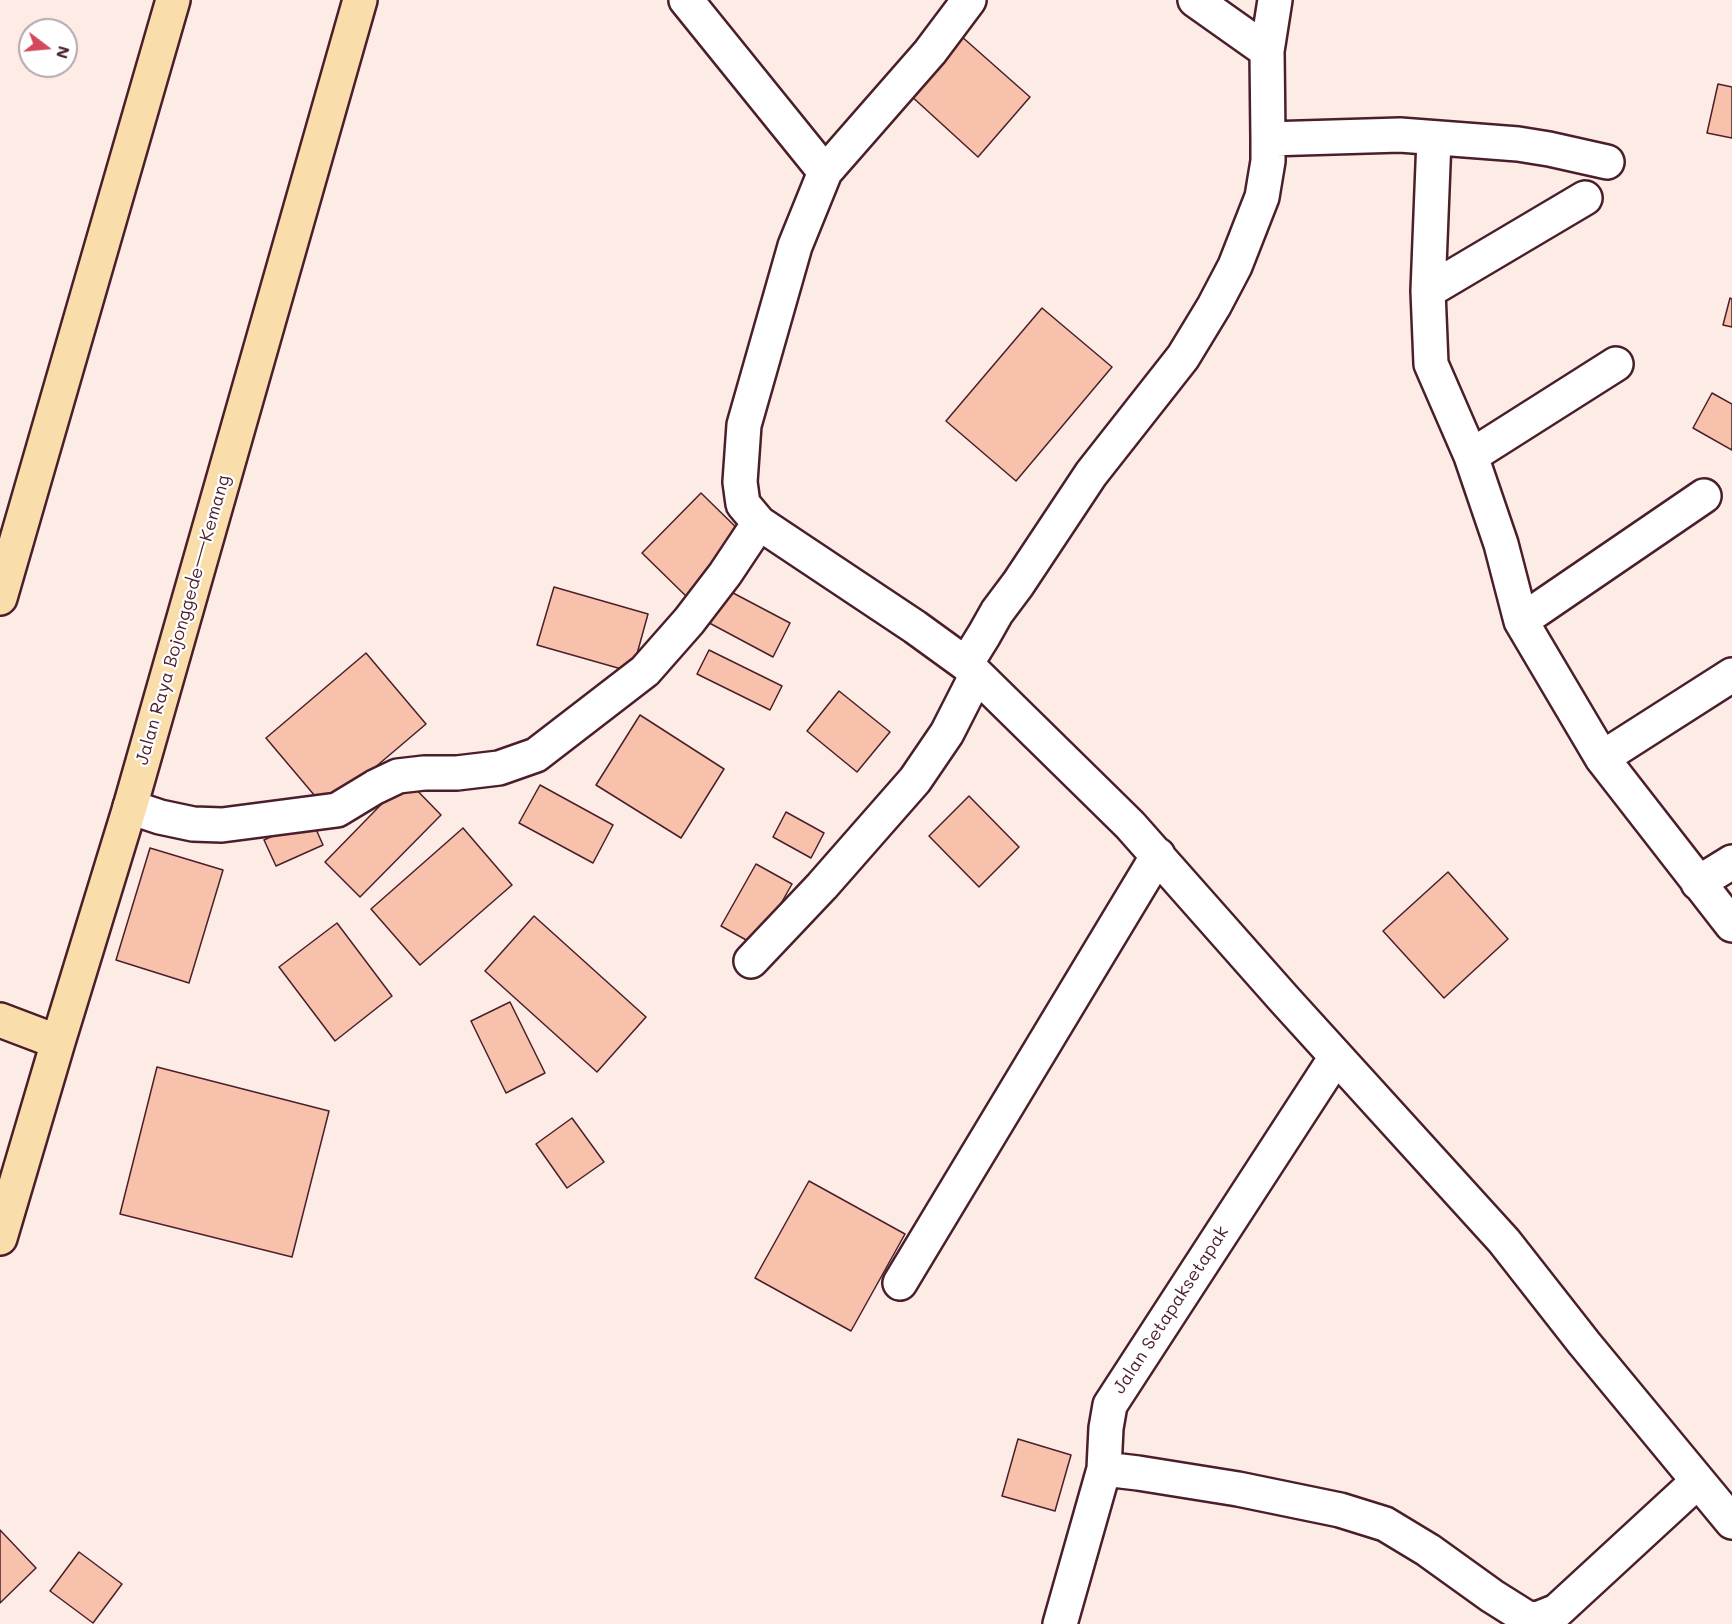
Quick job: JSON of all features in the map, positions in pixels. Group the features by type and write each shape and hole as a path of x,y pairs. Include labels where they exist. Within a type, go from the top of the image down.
{"highway":[{"path":"0,598 173,0"},
{"name":"Jalan Raya Bojonggede—Kemang","path":"0,1238 130,807 360,0"},
{"path":"0,1020 58,1042"}],"street":[{"path":"686,0 825,172"},
{"path":"969,0 930,52 825,172 795,246 744,425 740,482 743,504 759,524 915,627 971,670 1130,825 1336,1057 1504,1241 1584,1343 1732,1522"},
{"path":"1195,0 1267,51"},
{"path":"751,961 822,886 915,780 947,733 984,635 997,612 1091,474 1183,357 1214,306 1235,266 1262,197 1268,161 1267,51 1275,0"},
{"path":"1268,139 1400,135 1518,144 1607,162"},
{"path":"1434,139 1428,291 1431,364 1471,456 1501,544 1521,621 1602,758 1732,925"},
{"path":"1428,291 1585,198"},
{"path":"1471,456 1616,364"},
{"path":"1521,621 1704,496"},
{"path":"130,807 160,817 193,824 233,824 337,810 398,776 499,768 536,755 645,671 689,621 759,524"},
{"path":"1602,758 1732,675"},
{"path":"900,1283 1158,855"},
{"path":"1698,883 1732,862"},
{"name":"Jalan Setapaksetapak","path":"1060,1624 1104,1469 1106,1428 1110,1405 1336,1057"},
{"path":"1104,1469 1238,1489 1340,1510 1385,1524 1428,1550 1527,1618 1537,1619 1557,1611 1698,1482"}],"building":[{"path":"961,36 1030,97 978,157 909,94"},
{"path":"1718,84 1732,87 1732,138 1707,133"},
{"path":"1730,298 1732,299 1732,327 1723,325"},
{"path":"1042,308 1112,367 1016,481 946,421"},
{"path":"1712,393 1732,404 1732,450 1693,428"},
{"path":"701,493 745,536 687,597 642,553"},
{"path":"718,585 790,623 773,657 700,618"},
{"path":"554,587 648,614 632,672 537,645"},
{"path":"709,650 782,686 770,710 697,674"},
{"path":"366,653 426,724 326,809 266,738"},
{"path":"839,691 890,732 857,772 807,731"},
{"path":"640,715 724,769 681,838 596,785"},
{"path":"406,779 441,815 360,897 325,862"},
{"path":"540,785 613,825 593,863 519,823"},
{"path":"969,796 1019,847 979,887 929,836"},
{"path":"786,812 824,833 811,858 773,837"},
{"path":"311,818 323,845 276,866 264,840"},
{"path":"463,828 512,885 420,965 371,909"},
{"path":"150,848 223,870 189,983 116,960"},
{"path":"756,864 792,884 757,946 721,926"},
{"path":"1448,872 1508,939 1444,998 1383,931"},
{"path":"534,916 646,1017 597,1072 485,971"},
{"path":"337,923 392,996 335,1041 279,967"},
{"path":"510,1002 545,1073 506,1093 471,1021"},
{"path":"157,1067 329,1111 292,1257 120,1214"},
{"path":"572,1118 604,1162 567,1188 536,1144"},
{"path":"809,1181 905,1234 851,1331 755,1278"},
{"path":"1018,1439 1071,1455 1055,1511 1002,1496"},
{"path":"0,1530 36,1568 0,1603"},
{"path":"79,1552 122,1584 93,1623 50,1591"}]}
